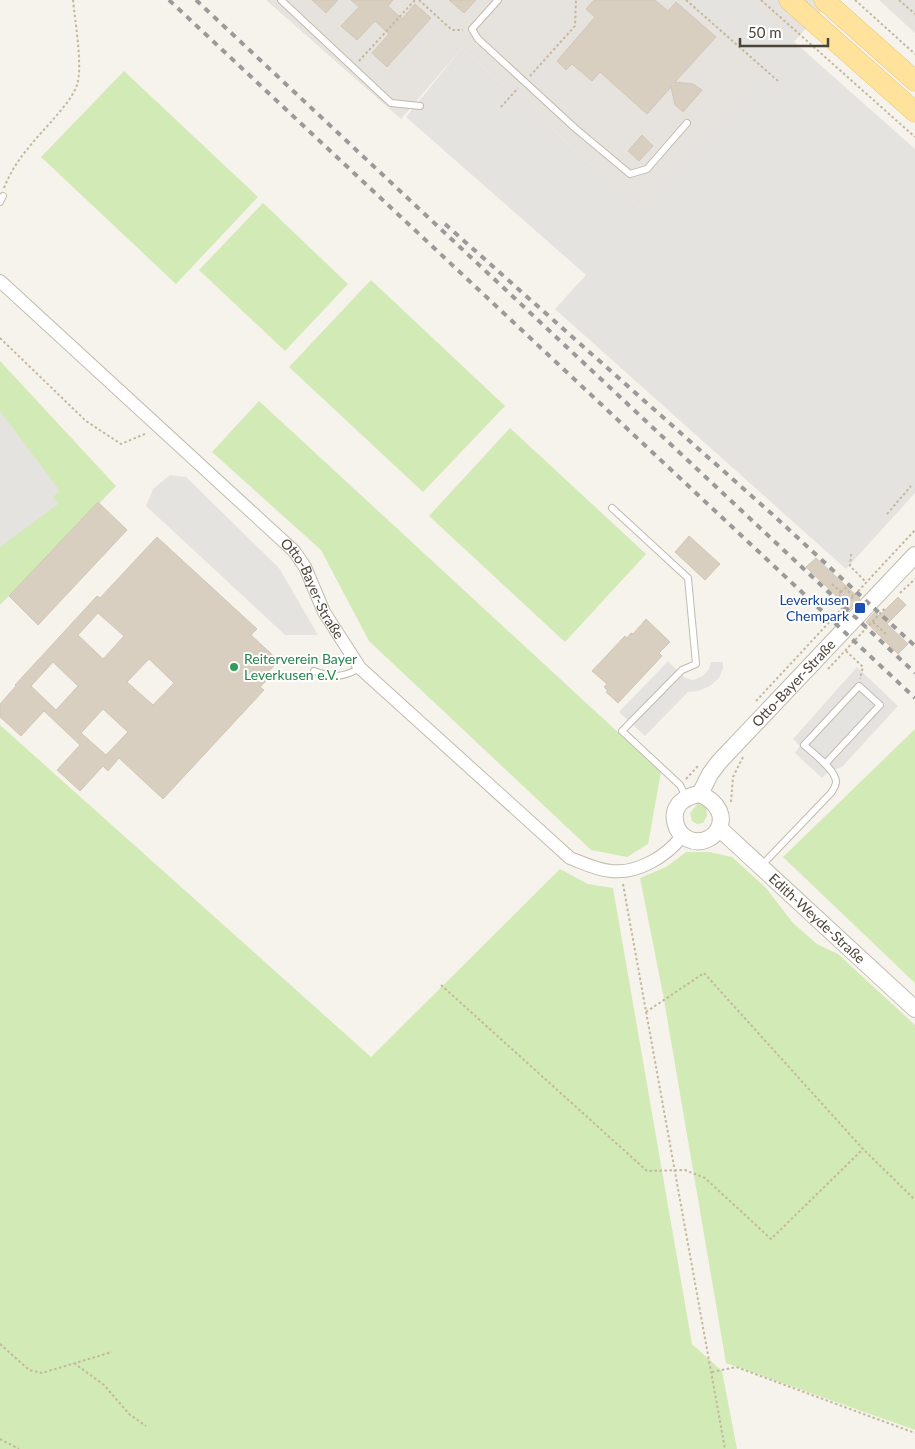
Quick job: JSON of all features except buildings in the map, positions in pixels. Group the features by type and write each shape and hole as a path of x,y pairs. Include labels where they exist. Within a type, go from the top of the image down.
{"main road":[{"path":"789,0 915,112"},
{"path":"824,0 915,81"}],"street":[{"name":"Otto-Bayer-Straße","path":"0,281 294,551 305,567 324,612 360,668 570,858 594,868 621,872 645,865 668,851 682,836"},
{"name":"Otto-Bayer-Straße","path":"694,796 719,762 915,555"},
{"path":"694,796 716,803 720,813 720,829 705,840 694,841 682,836 677,830 674,818 679,804 694,796"},
{"name":"Edith-Weyde-Straße","path":"720,829 915,1009"}],"lane":[{"path":"281,0 391,103 420,106"},
{"path":"498,0 472,29 478,39 576,129 630,174 647,169 687,124"},
{"path":"612,508 688,578 696,664 682,670 622,731 694,796"},
{"path":"314,671 331,677 353,672 360,668"},
{"path":"761,866 831,793 836,782 834,773 804,745 859,686 880,704 825,764"}],"path":[{"path":"2,199 10,172 62,110 77,85 80,72 74,0"},
{"path":"353,68 415,0"},
{"path":"419,0 452,30 472,29"},
{"path":"501,107 575,26 576,0"},
{"path":"686,0 778,81"},
{"path":"761,0 915,137"},
{"path":"855,0 915,54"},
{"path":"899,0 915,14"},
{"path":"0,338 86,421 121,444 154,430 158,425"},
{"path":"887,514 911,486"},
{"path":"827,625 915,530"},
{"path":"851,554 850,566 866,582"},
{"path":"896,596 915,579"},
{"path":"832,584 841,592"},
{"path":"847,603 838,595 845,588 853,596"},
{"path":"826,670 846,651 890,602"},
{"path":"873,622 886,634"},
{"path":"846,651 863,667 859,686"},
{"path":"731,808 733,777 744,756"},
{"path":"622,877 725,1449"},
{"path":"646,1012 704,973 863,1149 915,1200"},
{"path":"441,985 647,1171 685,1170 705,1178 771,1239 863,1149"},
{"path":"0,1344 29,1370 42,1372 112,1352"},
{"path":"74,1363 104,1385 130,1414 146,1426"},
{"path":"712,1372 736,1368 915,1433"},
{"path":"0,1439 19,1449"}],"shaded area":[{"path":"266,0 832,0 641,209 462,48 401,119"},
{"path":"690,0 747,0 915,149 915,493 846,569 555,309 586,275 406,117 462,48 641,209 767,70"},
{"path":"879,0 915,0 915,33"},
{"path":"546,58 560,71 538,94 525,81"},
{"path":"0,411 60,491 53,497 58,504 0,547"},
{"path":"170,475 186,477 279,568 318,635 285,635 146,506 153,489"},
{"path":"668,661 685,678 693,680 703,676 709,669 711,662 723,662 723,669 719,678 710,686 698,691 688,692 645,736 619,712"},
{"path":"857,667 898,706 842,767 828,772 822,778 795,753 800,746 793,739"}],"green space":[{"path":"124,71 258,197 176,284 41,157"},
{"path":"263,203 348,284 285,351 199,270"},
{"path":"371,280 505,406 423,492 289,367"},
{"path":"0,361 116,486 0,605"},
{"path":"259,401 661,772 648,844 627,857 591,850 369,641 321,550 212,452"},
{"path":"510,428 646,554 565,642 429,516"},
{"path":"0,725 371,1057 560,869 588,884 613,888 692,1344 722,1371 737,1449 0,1449"},
{"path":"915,729 915,983 783,857"},
{"path":"699,802 706,806 707,816 703,823 697,824 692,821 690,813"},
{"path":"686,852 709,852 732,857 766,888 793,923 817,944 838,954 915,1025 915,1430 726,1363 663,994 640,878 666,867"}],"railway":[{"path":"169,0 915,698"},
{"path":"196,0 915,673"},
{"path":"445,224 772,514 915,646"}],"place":[{"name":"Leverkusen Chempark","path":"860,608"},
{"name":"Reiterverein Bayer Leverkusen e.V.","path":"234,667"}]}
